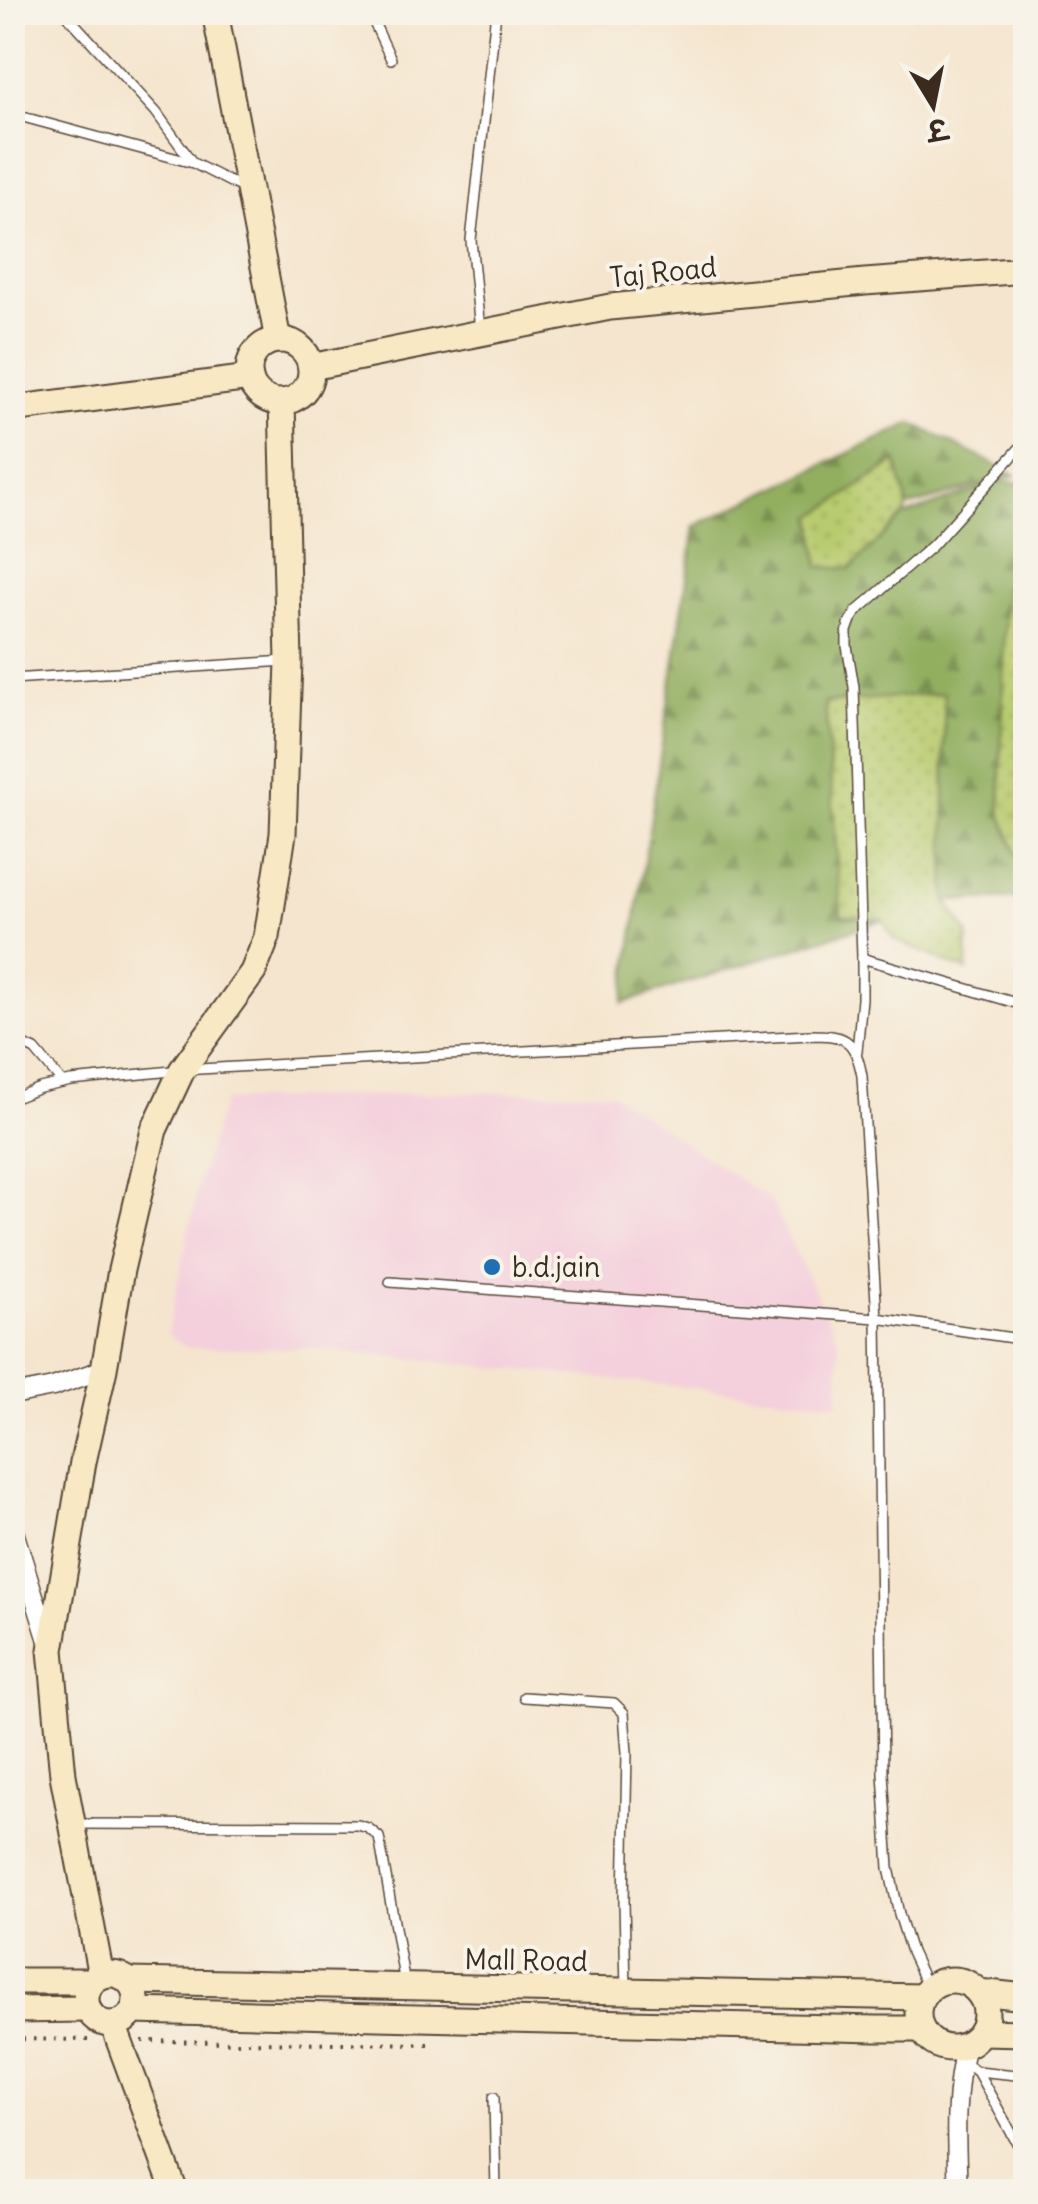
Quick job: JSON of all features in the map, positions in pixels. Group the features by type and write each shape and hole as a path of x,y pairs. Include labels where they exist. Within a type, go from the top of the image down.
{"main road":[{"path":"215,12 278,340"},
{"name":"Taj Road","path":"311,367 610,307 1026,270"},
{"path":"278,340 296,344 311,367 307,386 282,402 266,398 253,386 249,370 255,353 278,340"},
{"path":"12,409 250,378"},
{"path":"282,402 288,660 283,834 268,936 253,972 182,1070 154,1130 121,1270 51,1650 62,1774 97,1978 86,1995 87,2009 96,2019 921,2028"},
{"path":"12,1981 121,1975 129,1981 136,1996 136,2004 123,2018"},
{"path":"971,2053 986,2012 978,1992 970,1985 948,1980 925,1993 918,2013 927,2037 945,2047 971,2053 1026,2033"},
{"name":"Mall Road","path":"129,1981 626,1992 925,1993"},
{"path":"978,1992 1026,1998"},
{"path":"12,2010 87,2009"},
{"path":"123,2018 175,2192"}],"street":[{"path":"12,1395 104,1369"},
{"path":"12,1525 51,1650"},
{"path":"958,2192 956,2108 971,2053"}],"lane":[{"path":"64,12 156,112 193,163"},
{"path":"369,12 392,59"},
{"path":"480,333 471,240 496,12"},
{"path":"12,114 193,163 248,191"},
{"path":"857,1054 862,958 854,687 847,631 857,612 933,546 1026,441"},
{"path":"12,679 288,660"},
{"path":"862,958 1026,1006"},
{"path":"12,1099 62,1082 182,1070 809,1035 842,1037 850,1042 862,1076 877,1318 883,1773 889,1868 899,1914 925,1993"},
{"path":"12,1038 35,1050 62,1082"},
{"path":"390,1282 877,1318 1026,1340"},
{"path":"524,1697 614,1703 624,1714 626,1992"},
{"path":"72,1824 368,1828 379,1836 405,1987"},
{"path":"971,2053 1026,2076"},
{"path":"971,2053 1026,2159"},
{"path":"494,2097 496,2192"}],"shaded area":[{"name":"b.d.jain","path":"609,1092 770,1200 839,1341 839,1403 306,1348 187,1348 167,1334 201,1174 224,1101 426,1093"}],"green space":[{"path":"912,423 1015,475 908,507 896,461 813,517 819,567 850,569 903,516 1001,481 1025,483 1025,583 1005,586 1000,812 1025,875 1025,898 946,901 944,693 825,703 841,916 883,920 623,1003 695,526"},
{"path":"897,461 908,507 903,516 850,569 818,567 813,516"},
{"path":"1025,583 1025,875 1000,812 1005,585"},
{"path":"944,692 946,901 968,933 967,971 893,939 883,920 841,916 825,703"}],"place":[{"name":"b.d.jain","path":"492,1267"}]}
